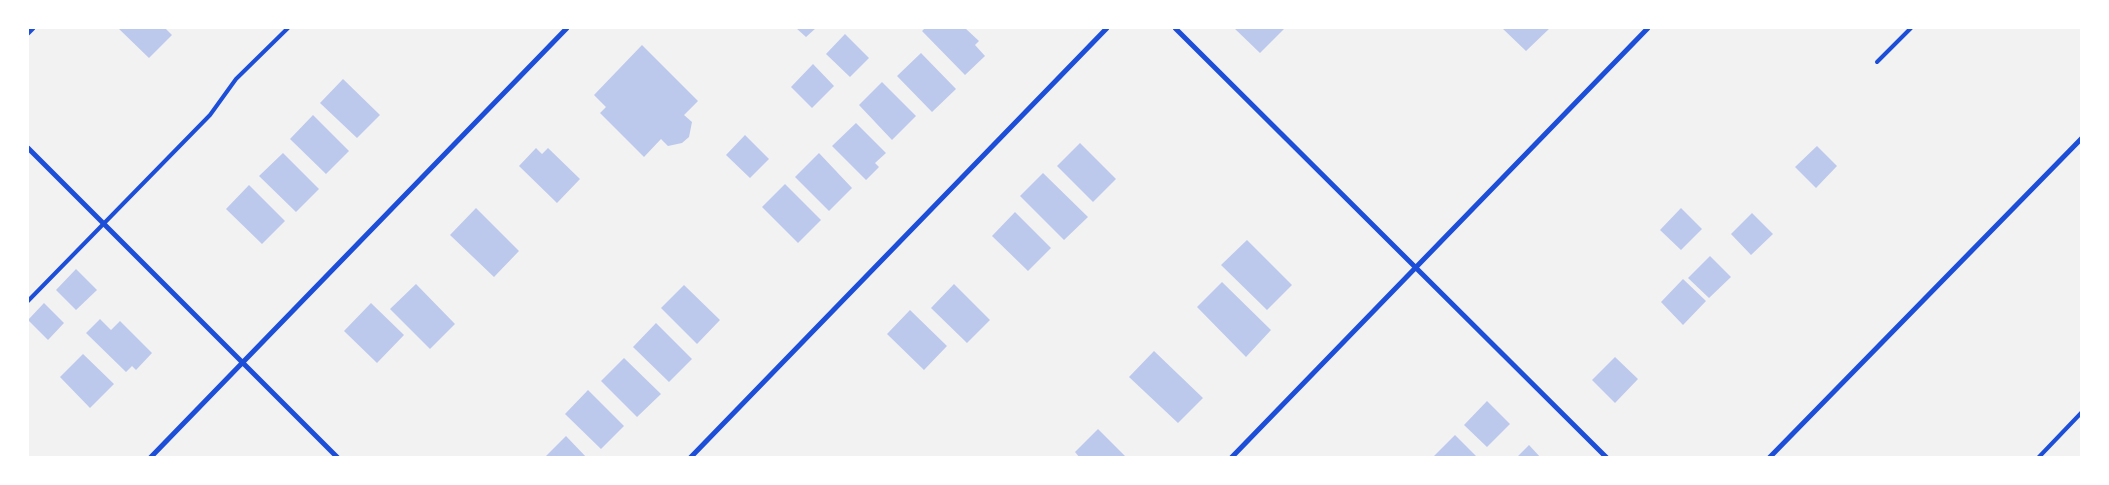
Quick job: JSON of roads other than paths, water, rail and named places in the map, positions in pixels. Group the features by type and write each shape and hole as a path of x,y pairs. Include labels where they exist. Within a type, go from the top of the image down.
{"street":[{"path":"28,33 33,28"},
{"path":"150,458 567,28"},
{"path":"690,458 1107,28"},
{"path":"1175,28 1607,458"},
{"path":"1231,458 1648,28"},
{"path":"1769,458 2082,138"},
{"path":"28,148 338,458"}],"lane":[{"path":"28,301 210,116 236,79 288,28"},
{"path":"1877,62 1911,28"},
{"path":"2038,458 2082,412"}]}
